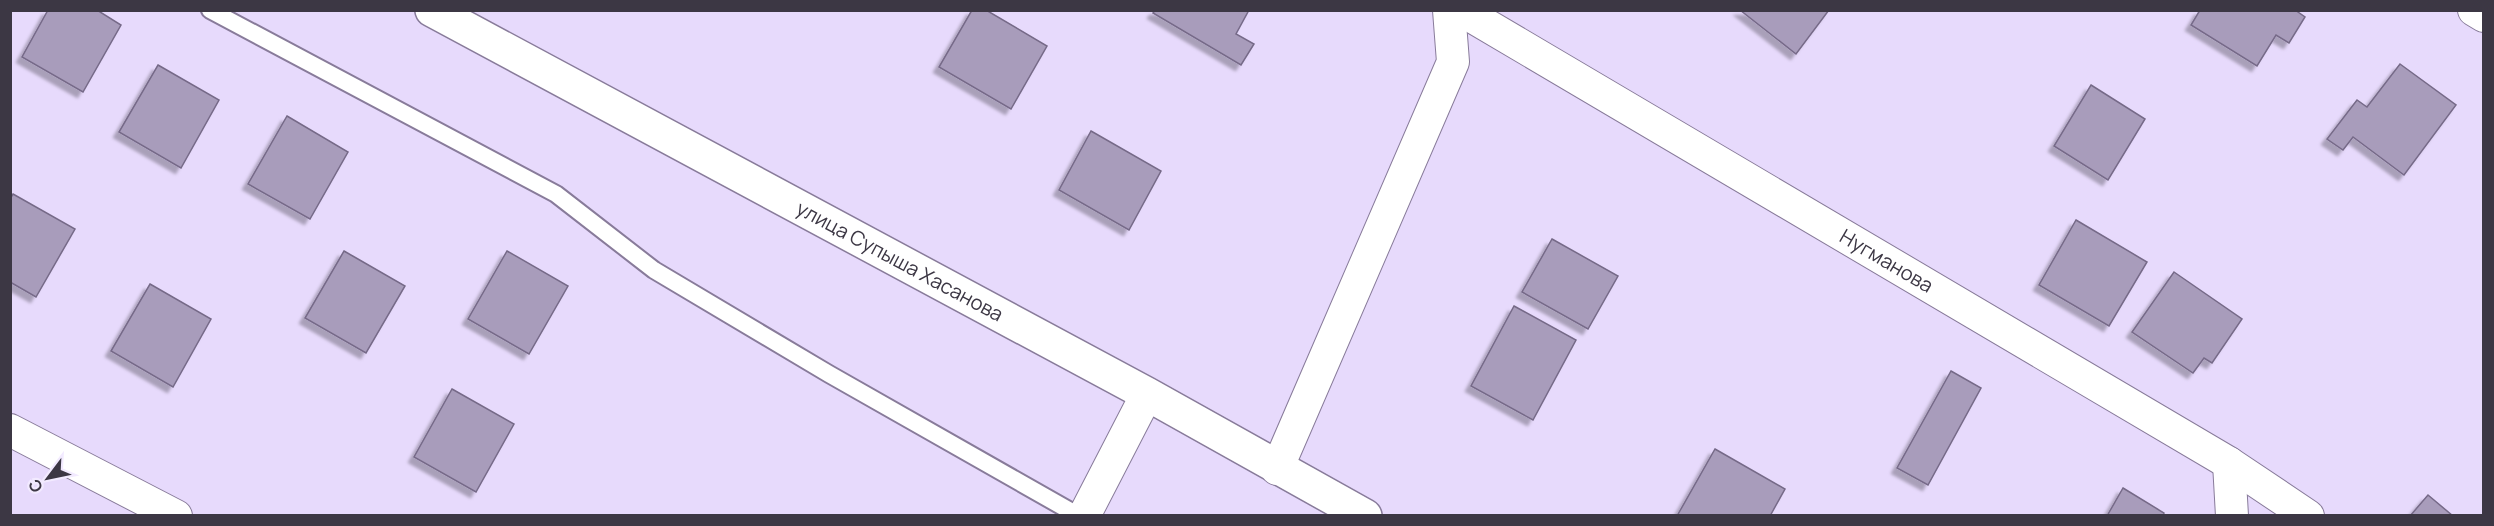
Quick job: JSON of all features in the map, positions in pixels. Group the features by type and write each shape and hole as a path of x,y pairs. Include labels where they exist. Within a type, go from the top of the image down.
{"street":[{"name":"улица Супыша Хасанова","path":"432,10 1147,394 1365,516"},
{"path":"1278,469 1454,62 1449,10"},
{"name":"Нугманова","path":"1461,10 2229,464 2308,516"},
{"path":"2474,10 2484,16"},
{"path":"1084,516 1147,394"},
{"path":"10,430 176,516"},
{"path":"2229,464 2232,516"}],"lane":[{"path":"210,10 556,194 654,270 829,374 1078,516"}],"building":[{"path":"48,10 97,10 121,25 83,92 22,57"},
{"path":"972,10 986,10 1047,46 1011,109 939,67"},
{"path":"1155,10 1249,10 1236,34 1254,44 1241,65 1153,13"},
{"path":"1740,10 1829,10 1796,54"},
{"path":"2200,10 2295,10 2305,17 2289,43 2276,35 2257,66 2191,25"},
{"path":"2400,64 2456,105 2404,175 2353,137 2343,150 2327,139 2357,100 2367,107"},
{"path":"158,65 219,100 181,168 119,132"},
{"path":"2091,85 2145,119 2108,180 2054,146"},
{"path":"287,116 348,152 310,219 248,184"},
{"path":"1091,131 1161,171 1129,230 1059,190"},
{"path":"13,194 75,229 36,297 10,282 10,199"},
{"path":"2076,220 2147,262 2109,326 2039,285"},
{"path":"1552,239 1618,276 1588,329 1522,292"},
{"path":"344,251 405,286 366,353 305,318"},
{"path":"507,251 568,286 529,354 468,319"},
{"path":"2174,272 2242,319 2212,363 2204,358 2193,373 2132,332"},
{"path":"150,284 211,319 173,387 111,351"},
{"path":"1514,306 1576,340 1533,420 1471,386"},
{"path":"1951,371 1981,388 1928,485 1897,468"},
{"path":"452,389 514,424 476,492 414,457"},
{"path":"1715,449 1785,489 1770,516 1677,516"},
{"path":"2123,488 2164,513 2163,516 2107,516"},
{"path":"2428,495 2453,516 2410,516"}]}
